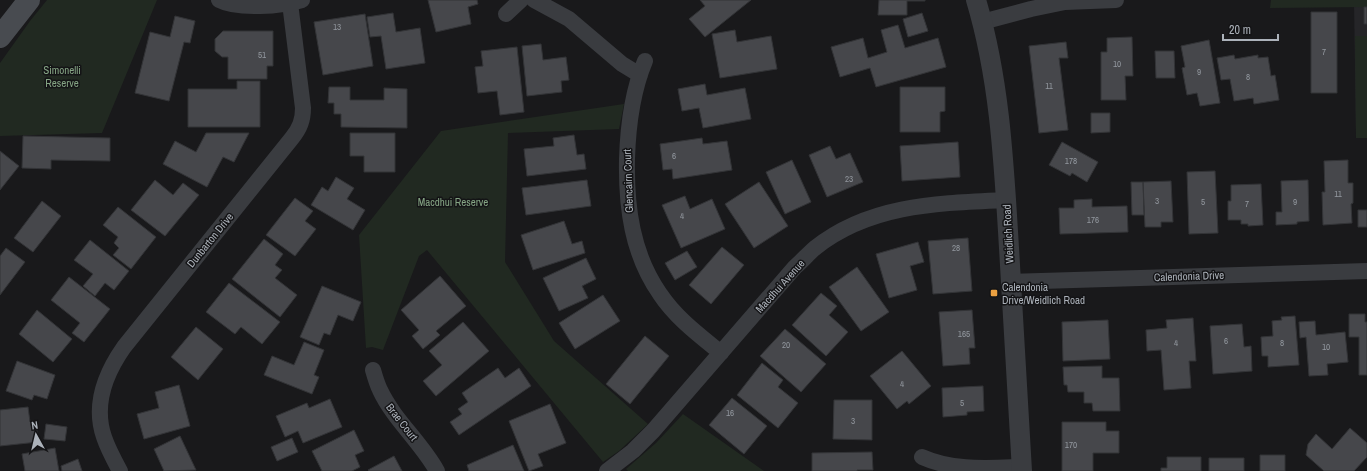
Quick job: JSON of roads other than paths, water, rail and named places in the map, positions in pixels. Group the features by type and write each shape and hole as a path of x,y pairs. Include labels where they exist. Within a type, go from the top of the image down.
{"main road":[{"path":"0,37 29,0"}],"street":[{"path":"219,0 232,5 244,6 296,2"},
{"path":"506,14 521,0"},
{"name":"Glencairn Court","path":"534,0 569,19 622,64 642,68 629,119 627,144 627,193 629,217 635,242 645,268 661,296 680,318 721,353"},
{"name":"Weidlich Road","path":"976,0 989,49 1000,124 1022,469"},
{"path":"982,22 1065,2 1116,0"},
{"name":"Dunbarton Drive","path":"120,471 104,436 101,422 101,400 108,373 124,347 301,125 303,108 296,2"},
{"name":"Macdhui Avenue","path":"607,471 633,451 654,432 795,267 816,248 836,235 863,221 904,208 1006,200"},
{"name":"Calendonia Drive","path":"1011,282 1367,270"},
{"name":"Brae Court","path":"373,370 386,402 429,457 438,471"},
{"path":"922,457 933,462 955,467 1022,469"}],"place":[{"name":"Calendonia Drive/Weidlich Road","path":"994,293"}],"park label":[{"name":"Simonelli Reserve","path":"62,76"},
{"name":"Macdhui Reserve","path":"453,202"}]}
